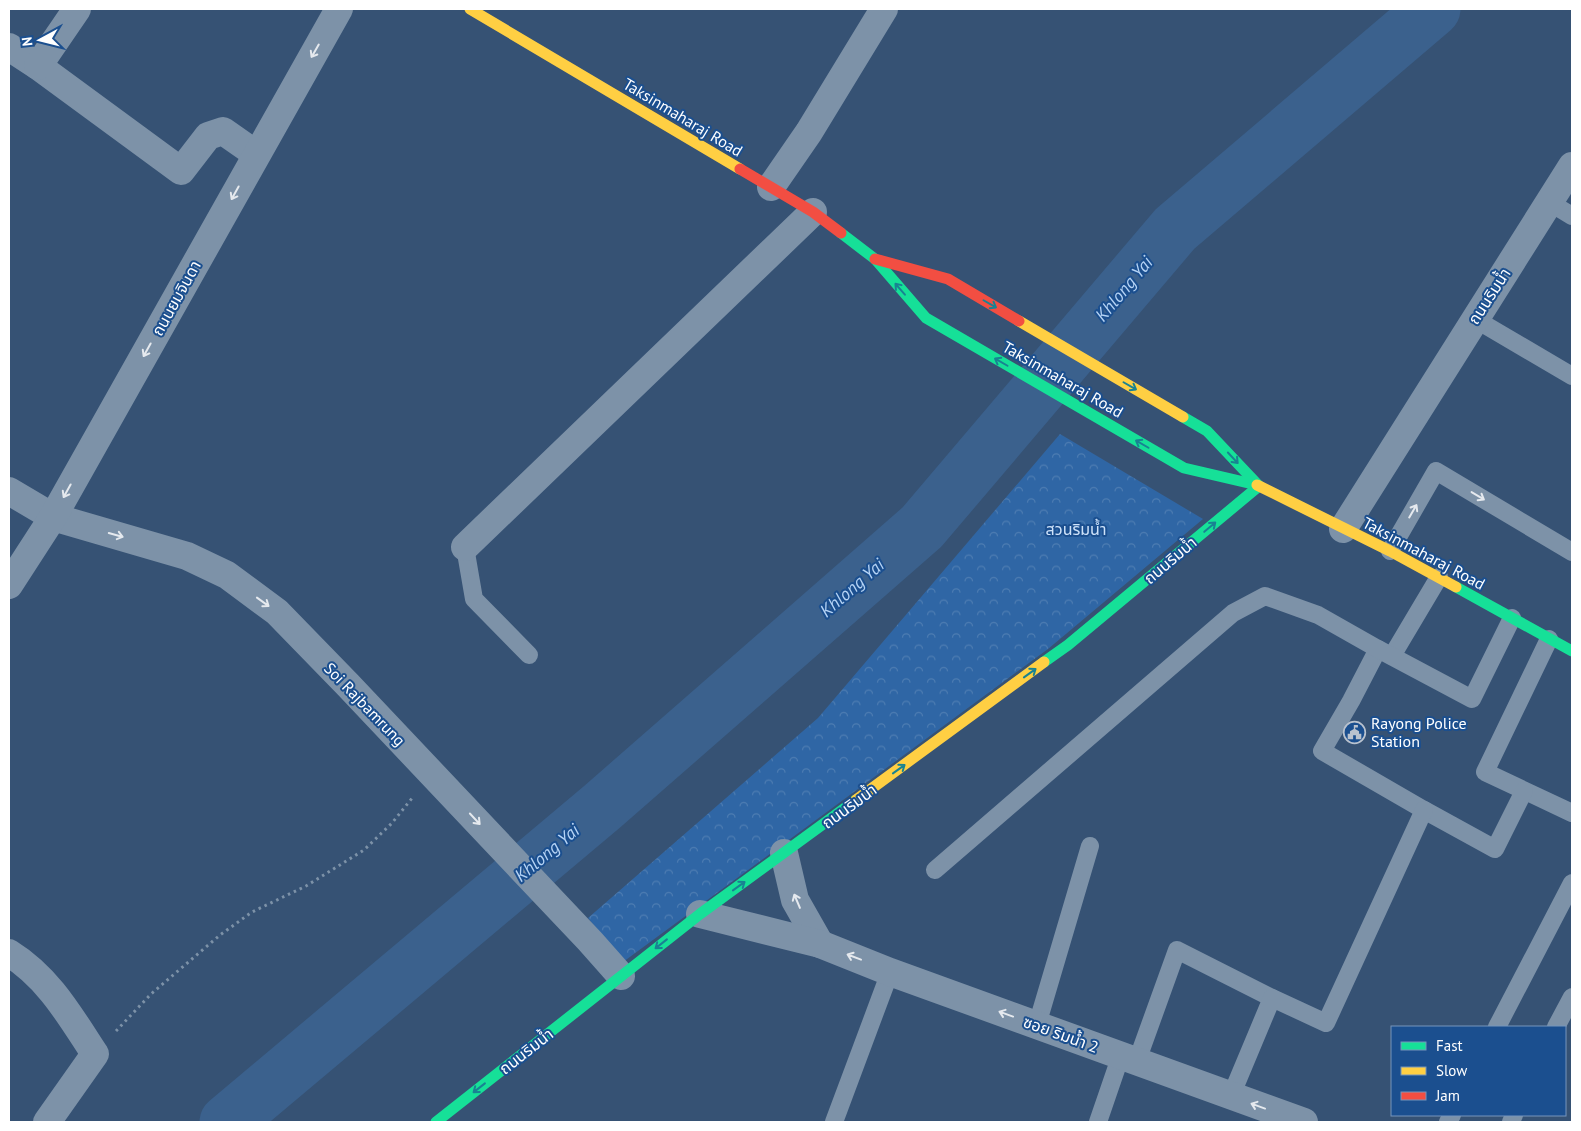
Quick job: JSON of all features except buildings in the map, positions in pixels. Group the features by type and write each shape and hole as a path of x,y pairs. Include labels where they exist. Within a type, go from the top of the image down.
{"street":[{"path":"38,66 77,9"},
{"name":"ถนนยมจินดา","path":"9,585 53,517 339,9"},
{"name":"Taksinmaharaj Road","path":"471,9 813,212 875,260 926,318 1184,468 1259,486 1390,551 1572,652"},
{"path":"771,187 809,132 884,9"},
{"path":"9,47 38,66 181,171 208,136 223,131 256,154"},
{"name":"ถนนริมน้ำ","path":"1343,529 1474,319 1561,209 1572,166"},
{"path":"465,547 813,212"},
{"name":"Taksinmaharaj Road","path":"875,260 948,279 1207,430 1259,486"},
{"name":"ถนนริมน้ำ","path":"436,1122 700,914 1068,645 1259,486"},
{"name":"Soi Rajbamrung","path":"9,491 53,517 187,556 227,575 277,612 348,684 621,976"},
{"path":"784,853 795,900 820,944"},
{"name":"ซอย ริมน้ำ 2","path":"700,914 820,944 890,972 1304,1122"},
{"path":"9,953 40,976 96,1054 47,1122"}],"lane":[{"path":"1474,319 1572,376"},
{"path":"1390,551 1436,470 1572,552"},
{"path":"465,547 474,599 529,655"},
{"path":"1439,577 1351,701 1322,751 1495,849 1524,791"},
{"path":"935,870 1233,613 1265,596 1318,614 1385,653 1472,699 1512,618"},
{"path":"1549,639 1485,772 1572,813"},
{"path":"1098,1122 1177,950 1326,1023 1424,810"},
{"path":"1037,1025 1090,846"},
{"path":"1498,1026 1572,882"},
{"path":"834,1122 890,972"},
{"path":"1557,1026 1572,997"},
{"path":"1231,1096 1272,998"}],"path":[{"path":"96,1054 151,994 220,935 252,912 306,886 364,850 436,779"}],"green space":[{"name":"สวนริมน้ำ","path":"1060,434 1203,519 1048,649 623,962 588,918 818,718"}],"waterway":[{"name":"Khlong Yai","path":"227,1122 603,806 922,527 1175,229 1433,9"}],"traffic: fast":[{"path":"841,233 875,259 926,318 1184,468 1257,485"},
{"path":"1183,417 1207,431 1259,486"},
{"path":"1044,662 1068,645 1259,486"},
{"path":"1456,587 1572,651"},
{"path":"436,1122 700,914 856,800"}],"traffic: slow":[{"path":"470,9 740,169"},
{"path":"1019,321 1183,417"},
{"path":"1257,485 1390,551 1456,587"},
{"path":"856,800 1044,662"}],"traffic: jam":[{"path":"740,169 813,212 841,233"},
{"path":"875,259 948,279 1019,321"}],"place":[{"name":"Rayong Police Station","path":"1355,732"}]}
